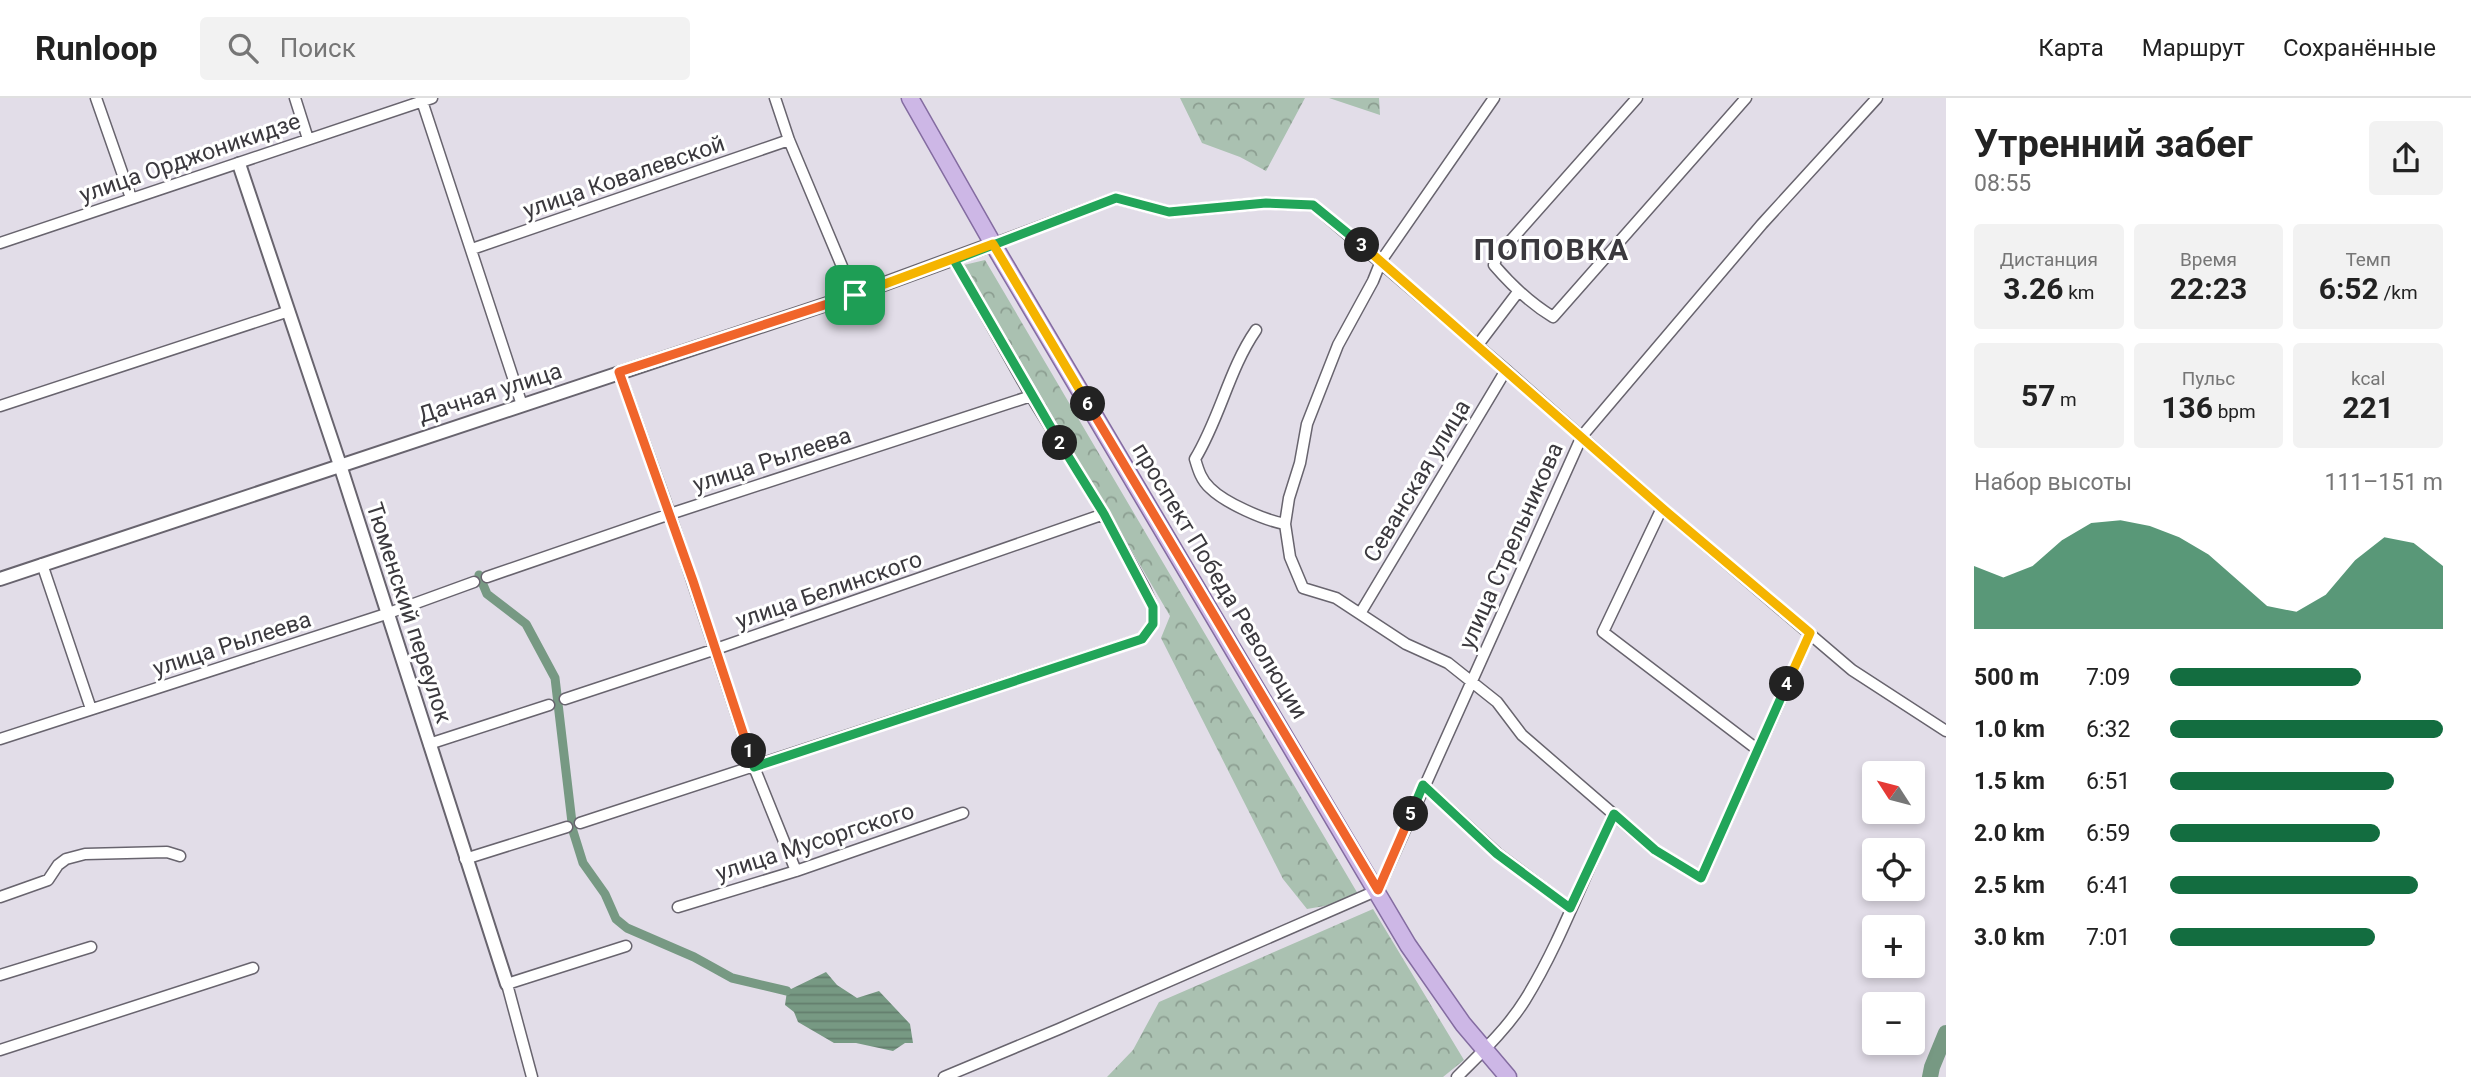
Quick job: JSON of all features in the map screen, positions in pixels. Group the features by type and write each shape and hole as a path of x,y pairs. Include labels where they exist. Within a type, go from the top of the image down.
{"main road":[{"name":"проспект Победа Революции","path":"910,98 993,244 1433,983 1508,1077"}],"street":[{"path":"96,98 131,198"},
{"path":"295,98 308,139"},
{"path":"775,98 789,141 855,295"},
{"path":"1494,98 1381,261 1338,345 1307,424 1285,524 1290,557 1303,588 1336,598 1406,644 1448,663 1497,702 1521,735 1655,850 1701,878 1810,633"},
{"path":"1637,98 1497,256 1494,265 1518,292 1553,317 1746,98"},
{"name":"улица Стрельникова","path":"1378,890 1582,436 1762,224 1877,98"},
{"path":"427,99 522,405"},
{"name":"улица Орджоникидзе","path":"0,243 427,99"},
{"name":"улица Ковалевской","path":"472,249 789,141"},
{"name":"Тюменский переулок","path":"239,164 340,465 507,984 532,1077"},
{"path":"993,244 1116,198 1169,212 1266,203 1313,205 1852,670 1946,731"},
{"name":"Дачная улица","path":"0,579 855,295 993,244"},
{"path":"580,823 1142,639 1153,624 1153,607 1104,514 1031,396 954,260"},
{"path":"1477,346 1518,292"},
{"path":"0,406 289,311"},
{"path":"1256,330 1245,345 1195,458 1203,481 1210,489 1255,516 1285,524"},
{"name":"Севанская улица","path":"1361,612 1506,370"},
{"path":"619,372 670,514 754,767 796,871"},
{"name":"улица Рылеева","path":"487,577 1031,396"},
{"path":"1662,508 1603,632 1758,750"},
{"name":"улица Белинского","path":"565,699 1104,514"},
{"path":"42,564 91,709"},
{"name":"улица Рылеева","path":"0,739 386,614 474,582"},
{"path":"429,744 549,705"},
{"path":"1423,785 1497,854 1570,908"},
{"name":"улица Мусоргского","path":"678,907 796,871 963,813"},
{"path":"1457,1077 1484,1050 1524,1002 1614,814"},
{"path":"465,859 567,827"},
{"path":"0,897 48,880 58,865 66,859 85,854 167,852 180,856"},
{"path":"944,1077 1059,1030 1378,890"},
{"path":"507,984 626,946"},
{"path":"0,975 91,947"},
{"path":"0,1050 253,968"}],"green space":[{"path":"1180,98 1305,98 1266,171 1240,157 1202,143"},
{"path":"1329,98 1379,98 1380,115"},
{"path":"985,260 1358,894 1330,905 1307,909 1283,879 1161,638 1170,616 964,265"},
{"path":"1373,909 1464,1060 1443,1077 1107,1077 1133,1050 1159,1002"}],"shaded area":[{"path":"826,972 837,985 857,998 879,991 910,1024 913,1043 905,1043 893,1051 856,1043 834,1043 798,1022 794,1012 785,1005 787,991"}],"waterway":[{"path":"479,575 487,594 526,624 555,678 573,831 583,863 605,894 616,919 627,928 694,957 732,978 787,991"},
{"path":"1930,1077 1946,1033"}],"district":[{"name":"ПОПОВКА","path":"1552,249"}],"route":[{"path":"855,295 619,372 693,581 754,767 1142,639 1153,624 1153,607 1144,587 954,260 993,244 1116,198 1169,212 1266,203 1313,205 1810,633 1701,878 1655,850 1614,814 1570,908 1497,854 1423,785 1378,890 993,244 855,295"}]}
